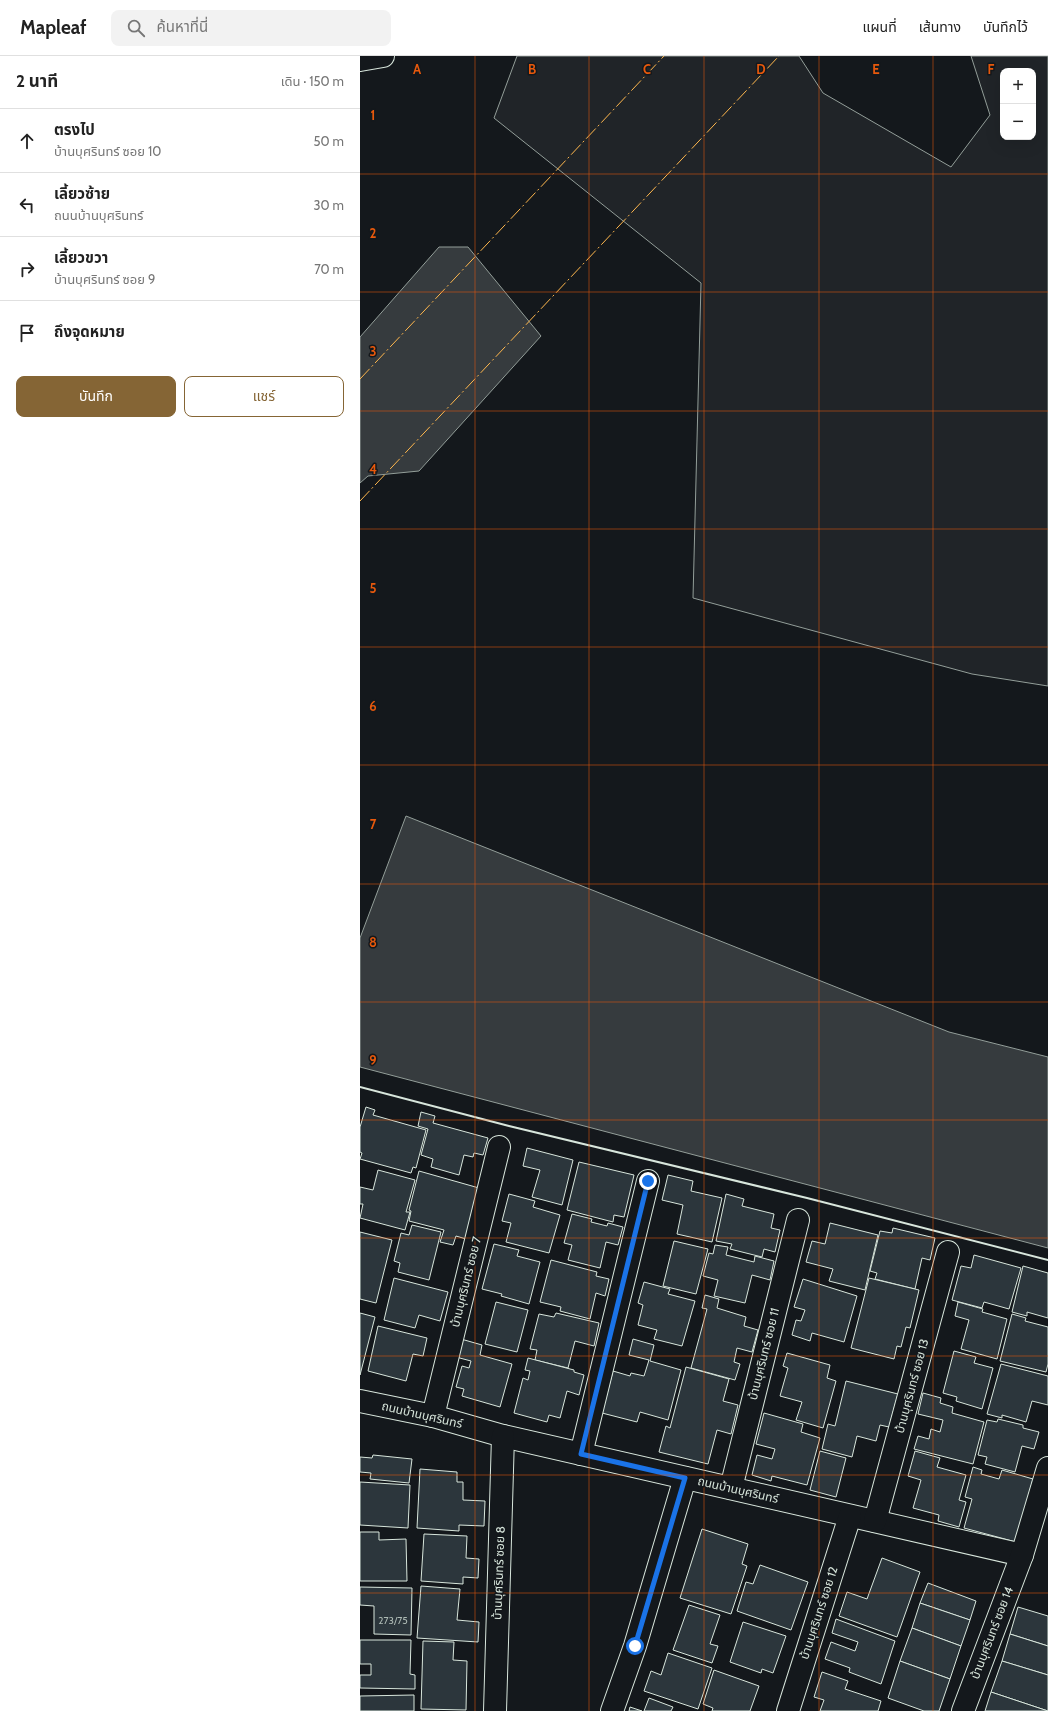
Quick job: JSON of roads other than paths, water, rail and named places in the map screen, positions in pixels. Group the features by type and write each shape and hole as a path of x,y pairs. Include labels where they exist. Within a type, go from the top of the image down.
{"street":[{"path":"360,60 383,56"},
{"name":"บ้านบุศรินทร์ ซอย 7","path":"433,1416 499,1147"},
{"path":"581,1454 648,1181"},
{"name":"บ้านบุศรินทร์ ซอย 11","path":"731,1488 798,1220"},
{"name":"บ้านบุศรินทร์ ซอย 13","path":"875,1521 948,1252"},
{"name":"ถนนบ้านบุศรินทร์","path":"360,1401 433,1416 503,1436 1022,1555"},
{"name":"บ้านบุศรินทร์ ซอย 8","path":"495,1711 503,1436"},
{"name":"บ้านบุศรินทร์ ซอย 14","path":"963,1711 1022,1555 1048,1468"},
{"path":"612,1711 635,1646 685,1478"},
{"name":"บ้านบุศรินทร์ ซอย 12","path":"788,1711 850,1516"}]}
